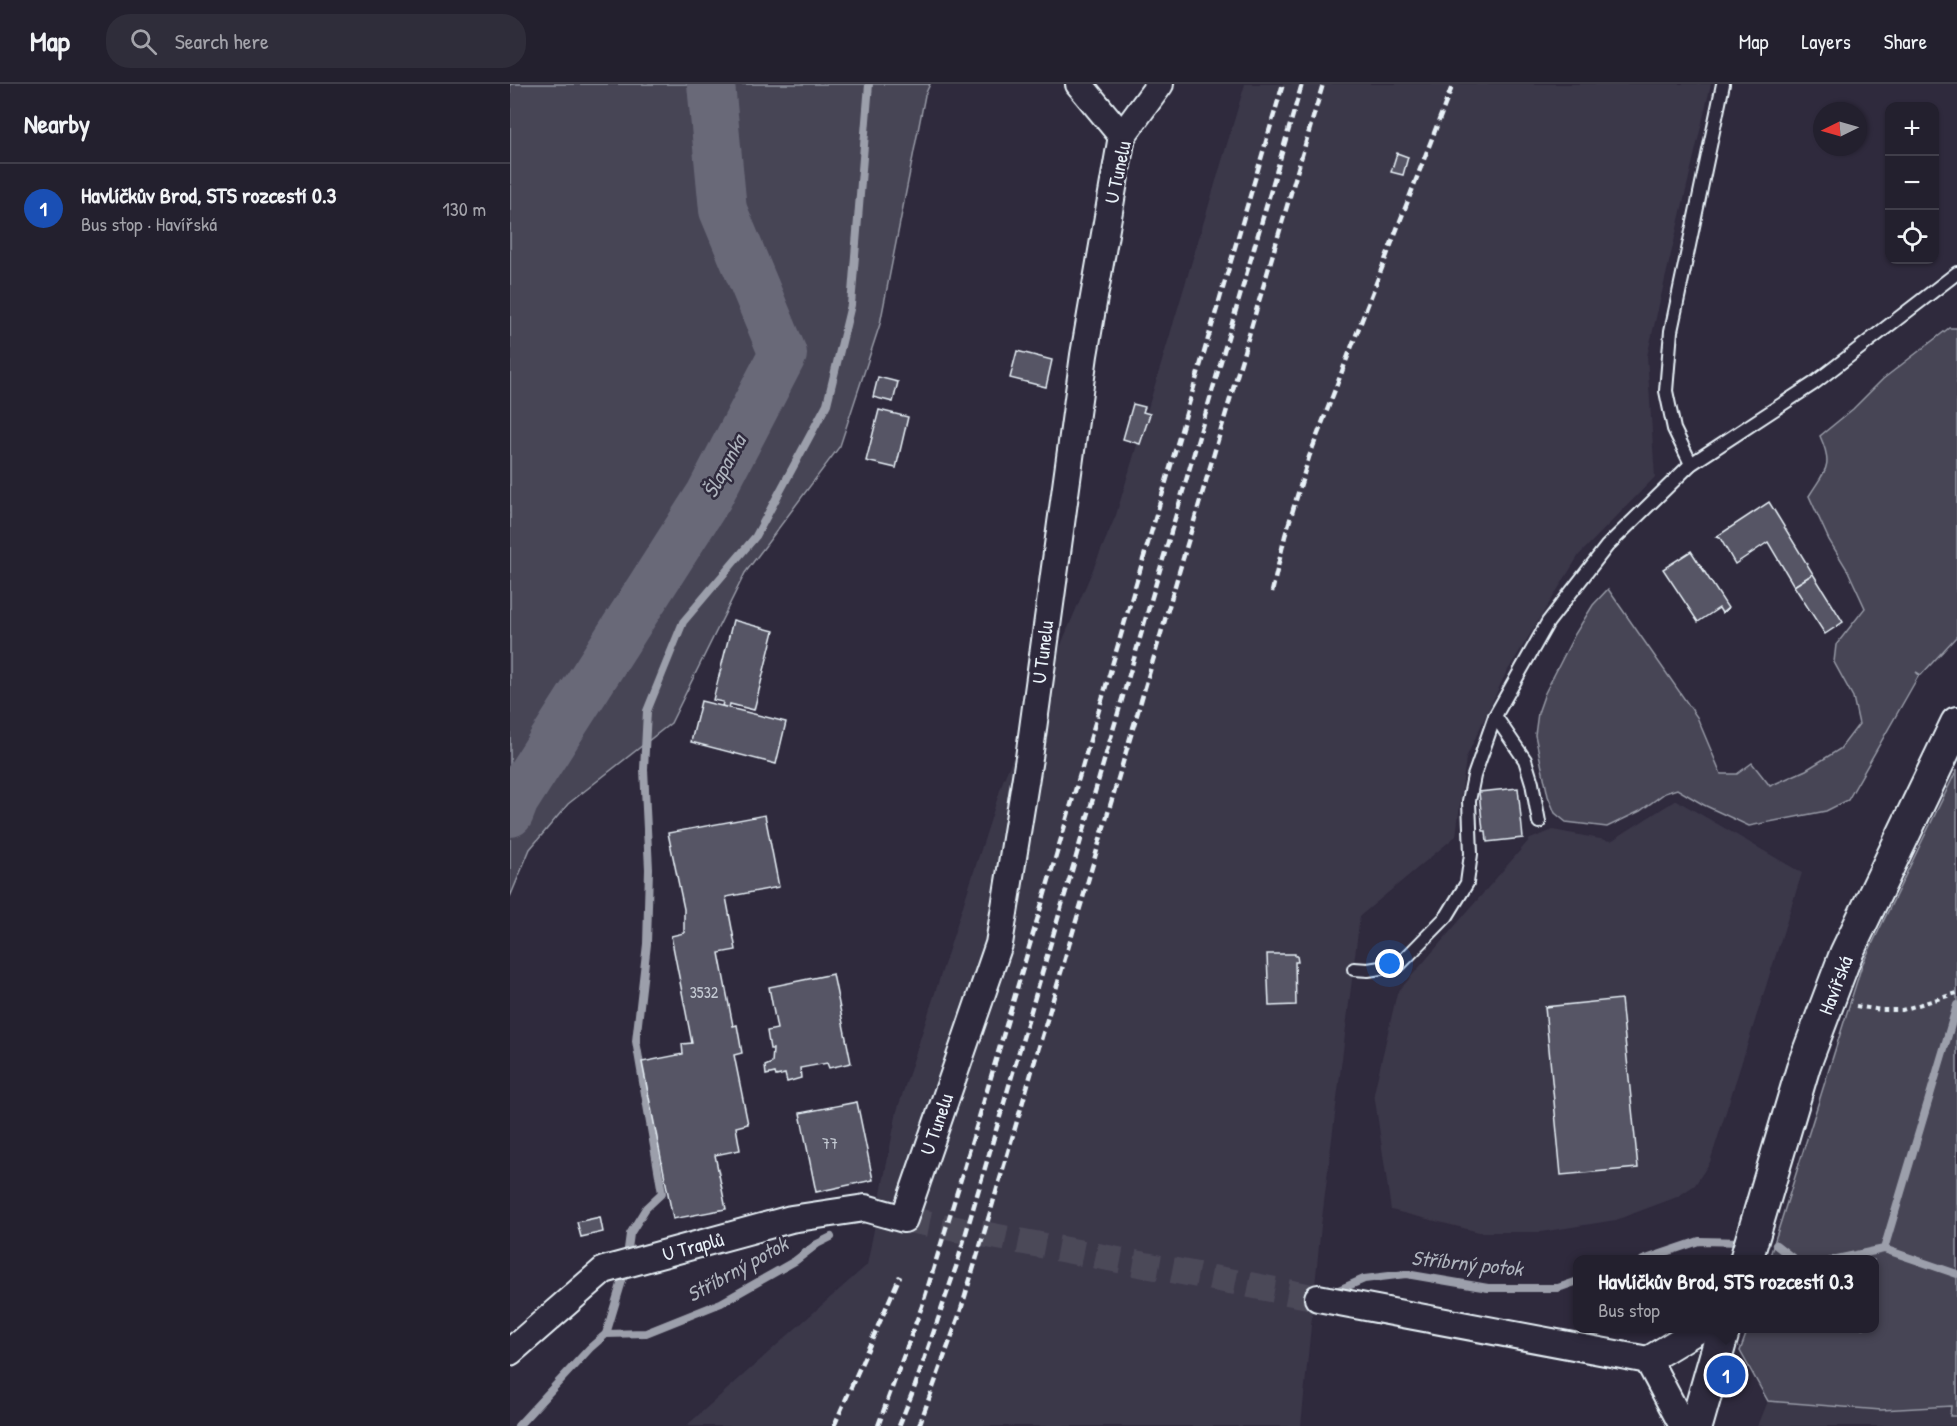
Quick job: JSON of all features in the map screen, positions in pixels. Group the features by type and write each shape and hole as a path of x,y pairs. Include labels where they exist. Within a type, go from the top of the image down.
{"street":[{"path":"1079,84 1122,136"},
{"name":"U Tunelu","path":"904,1219 999,944 1029,758 1083,355 1122,136 1160,84"},
{"name":"Havířská","path":"1747,1255 1804,1065 1846,954 1957,723"},
{"name":"U Traplů","path":"510,1352 604,1270 791,1219 865,1208 904,1219"},
{"path":"1318,1298 1648,1360 1694,1333"},
{"path":"1696,1426 1723,1333"},
{"path":"1648,1360 1683,1426"}],"lane":[{"path":"1691,464 1674,429 1666,391 1671,331 1723,84"},
{"path":"1354,969 1368,970 1399,965 1447,916 1467,883 1471,854 1469,801 1474,776 1496,716 1548,622 1606,546 1691,464 1813,384 1957,273"},
{"path":"1496,716 1525,760 1539,822"}],"path":[{"path":"1828,1002 1881,1010 1902,1010 1957,993"}],"shaded area":[{"path":"510,84 930,84 925,95 880,324 840,446 745,573 671,723 568,804 530,849 510,897"},
{"path":"1245,84 1711,84 1647,356 1655,477 1579,555 1505,675 1466,758 1456,836 1360,916 1321,1226 1301,1426 686,1426 867,1265 897,1111 1003,781 1116,515"},
{"path":"1949,328 1957,328 1957,636 1921,675 1916,672 1919,675 1848,800 1826,811 1749,826 1704,805 1677,789 1665,793 1640,811 1607,827 1566,822 1555,813 1548,796 1535,735 1538,713 1545,693 1575,634 1593,605 1608,589 1697,717 1721,774 1737,774 1752,763 1770,786 1806,770 1840,749 1859,724 1853,697 1834,662 1836,645 1865,608 1809,496 1826,468 1826,455 1820,436 1853,409 1883,379"},
{"path":"1957,769 1957,1416 1950,1416 1951,1406 1881,1410 1768,1401 1740,1351 1747,1333 1879,1333 1879,1255 1770,1255 1862,965"},
{"path":"1676,800 1802,873 1710,1162 1695,1185 1677,1197 1616,1220 1541,1232 1479,1232 1391,1210 1374,1093 1397,993 1530,839 1553,830 1611,841"},
{"path":"1768,1401 1881,1410 1952,1406 1950,1415 1957,1416 1957,1426 1758,1426"}],"building":[{"path":"1397,153 1408,157 1403,175 1391,172"},
{"path":"1017,351 1052,360 1046,387 1010,378"},
{"path":"878,377 898,382 893,402 873,397"},
{"path":"1133,404 1145,407 1143,412 1150,414 1140,444 1123,439"},
{"path":"879,410 908,417 896,468 866,461"},
{"path":"1769,502 1813,574 1794,586 1768,542 1735,564 1720,538 1716,537"},
{"path":"1691,551 1728,608 1722,613 1719,608 1698,622 1663,569"},
{"path":"1813,574 1843,622 1825,634 1794,586"},
{"path":"733,620 774,631 754,710 730,704 729,708 722,706 723,702 713,700"},
{"path":"701,701 786,722 776,764 691,742"},
{"path":"1518,788 1523,838 1487,842 1486,831 1483,831 1479,792"},
{"path":"765,815 779,887 726,897 736,950 719,953 733,1026 737,1025 742,1053 734,1055 748,1124 736,1127 740,1150 715,1155 726,1209 673,1219 642,1062 683,1054 682,1044 692,1043 671,936 684,933 684,909 668,833"},
{"path":"1267,954 1295,954 1297,956 1298,962 1295,962 1296,1005 1269,1006"},
{"path":"833,974 851,1063 829,1068 827,1063 800,1068 801,1078 787,1082 785,1074 766,1075 765,1066 772,1063 773,1049 770,1049 767,1031 777,1029 769,987"},
{"path":"1621,999 1638,1168 1561,1175 1545,1007"},
{"path":"857,1102 873,1180 816,1192 800,1113"},
{"path":"600,1217 603,1232 581,1237 577,1222"}],"waterway":[{"name":"Šlapanka","path":"510,813 515,800 709,496 783,354 723,210 711,84"},
{"path":"606,1334 625,1271 630,1234 646,1208 662,1193 636,1041 647,944 649,869 644,769 647,711 683,622 756,536 827,404 851,305 869,84"},
{"path":"1884,1249 1957,1005"},
{"name":"Stříbrný potok","path":"518,1426 590,1348 606,1334 646,1333 721,1303 795,1261 817,1244 831,1237"},
{"name":"Stříbrný potok","path":"1658,1255 1699,1241 1743,1242"},
{"name":"Stříbrný potok","path":"1776,1245 1789,1255"},
{"name":"Stříbrný potok","path":"1856,1255 1884,1249 1957,1274"},
{"name":"Stříbrný potok","path":"1332,1293 1364,1279 1406,1274 1488,1288 1558,1288 1573,1283"}],"tunnel":[{"path":"904,1219 1318,1298"}],"railway":[{"path":"878,1426 922,1306 958,1189 1283,84"},
{"path":"899,1426 956,1267 1302,84"},
{"path":"919,1426 959,1316 982,1240 1323,84"},
{"path":"1272,592 1285,536 1309,457 1453,84"},
{"path":"834,1426 900,1276"}],"place":[{"name":"Havlíčkův Brod, STS rozcestí 0.3","path":"1726,1375"}]}
